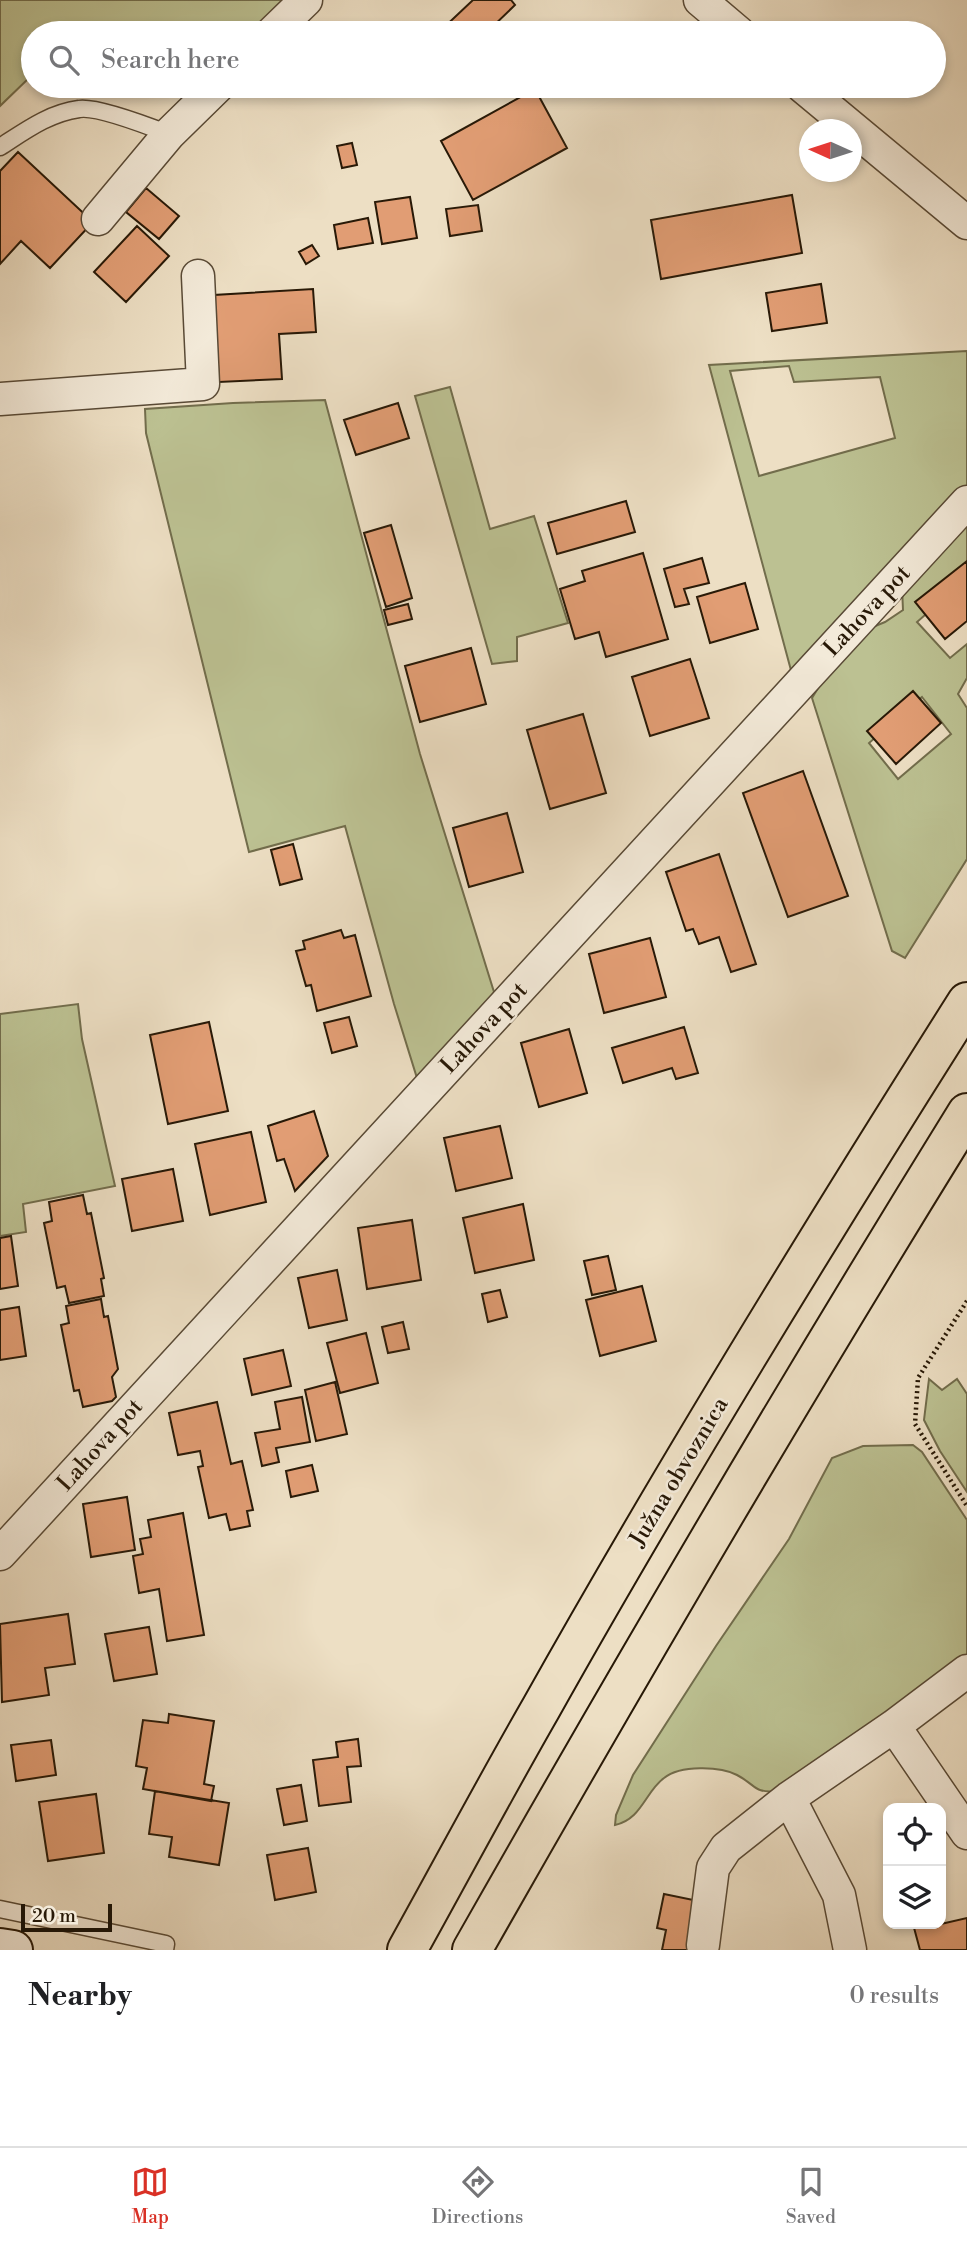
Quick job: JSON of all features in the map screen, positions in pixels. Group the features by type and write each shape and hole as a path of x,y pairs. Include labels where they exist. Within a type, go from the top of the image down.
{"highway":[{"name":"Južna obvoznica","path":"407,1950 541,1707 672,1483 795,1278 967,1002"},
{"path":"472,1950 728,1505 967,1113"}],"main road":[{"path":"0,1948 13,1950"}],"street":[{"path":"284,21 306,0"},
{"path":"700,0 725,21"},
{"path":"98,219 169,134 206,98"},
{"path":"816,98 967,223"},
{"path":"0,399 204,384 198,276"},
{"name":"Lahova pot","path":"0,1553 967,502"},
{"path":"703,1945 713,1868 726,1848 789,1798 894,1726 967,1671"},
{"path":"894,1726 967,1833"},
{"path":"789,1798 839,1895 850,1950"}],"lane":[{"path":"0,147 46,118 82,108 134,121 169,134"},
{"path":"0,1909 166,1944 165,1950"}],"path":[{"path":"967,1301 918,1378 915,1424 967,1506"}],"green space":[{"path":"0,0 290,0 270,21 21,21 21,86 0,106"},
{"path":"967,351 967,488 792,674 709,365","holes":["789,366 794,382 880,377 895,438 759,476 730,371"]},
{"path":"450,387 490,529 534,516 568,623 517,637 517,661 492,664 415,396"},
{"path":"325,400 420,754 494,992 488,1007 417,1078 345,826 249,852 146,433 145,409"},
{"path":"967,518 967,578 917,622 950,658 967,644 967,678 958,694 967,708 967,859 905,958 892,951 812,698 828,672 863,631 885,622 903,610 902,587","holes":["922,697 951,734 898,779 869,743"]},
{"path":"78,1004 82,1039 115,1186 23,1204 26,1232 0,1236 0,1014"},
{"path":"929,1379 942,1390 957,1379 967,1394 967,1492 940,1451 924,1420"},
{"path":"913,1445 922,1452 967,1520 967,1660 780,1792 759,1790 737,1775 721,1770 700,1768 680,1771 664,1778 631,1817 615,1825 616,1815 633,1775 789,1539 832,1458 863,1446"}],"building":[{"path":"473,0 511,0 515,5 498,21 451,21"},
{"path":"519,98 540,98 567,148 473,200 441,141"},
{"path":"352,143 357,165 342,168 337,146"},
{"path":"18,152 93,222 50,268 21,241 0,264 0,171"},
{"path":"146,188 179,216 159,239 126,212"},
{"path":"792,195 802,253 661,279 651,220"},
{"path":"410,197 417,238 382,244 375,202"},
{"path":"478,205 482,231 450,236 446,209"},
{"path":"368,218 373,243 338,249 334,225"},
{"path":"137,226 169,256 126,302 94,272"},
{"path":"312,245 319,256 306,264 299,252"},
{"path":"821,284 827,323 772,331 766,293"},
{"path":"313,289 316,332 279,334 282,379 219,382 214,295"},
{"path":"398,403 409,438 356,455 344,420"},
{"path":"626,501 635,532 557,554 548,523"},
{"path":"391,525 412,598 386,607 364,533"},
{"path":"643,553 668,639 606,657 599,632 575,639 560,589 585,581 582,571"},
{"path":"702,558 709,583 684,589 689,604 675,607 664,569"},
{"path":"967,561 967,621 945,639 915,602"},
{"path":"745,583 758,629 710,643 697,597"},
{"path":"408,604 412,619 388,625 384,610"},
{"path":"471,648 486,704 420,722 405,666"},
{"path":"690,659 709,718 650,736 632,677"},
{"path":"913,691 941,723 896,764 867,731"},
{"path":"583,714 606,793 550,809 527,730"},
{"path":"803,771 848,896 788,917 743,793"},
{"path":"507,813 523,872 469,887 453,828"},
{"path":"293,844 302,879 280,885 271,850"},
{"path":"719,854 756,964 731,972 719,937 699,944 693,929 686,931 666,872"},
{"path":"341,930 344,938 355,935 371,996 317,1011 311,985 306,986 296,951 305,949 303,941"},
{"path":"650,938 666,997 604,1013 589,954"},
{"path":"349,1017 357,1046 332,1053 324,1023"},
{"path":"209,1022 228,1111 168,1124 150,1035"},
{"path":"684,1027 698,1073 676,1079 672,1068 623,1083 612,1048"},
{"path":"569,1029 587,1093 539,1107 521,1043"},
{"path":"314,1111 328,1156 295,1191 284,1159 277,1161 268,1126"},
{"path":"500,1126 512,1178 456,1191 444,1138"},
{"path":"251,1132 266,1202 210,1215 195,1144"},
{"path":"173,1169 183,1221 132,1231 122,1179"},
{"path":"83,1195 87,1214 91,1213 104,1278 101,1279 104,1296 69,1303 65,1286 57,1288 44,1223 52,1221 49,1202"},
{"path":"523,1204 534,1260 475,1273 463,1218"},
{"path":"412,1220 421,1280 367,1289 358,1228"},
{"path":"11,1236 18,1286 0,1289 0,1238"},
{"path":"608,1256 616,1290 592,1295 584,1261"},
{"path":"337,1270 347,1320 309,1328 298,1278"},
{"path":"642,1286 656,1341 600,1356 586,1300"},
{"path":"500,1290 507,1317 488,1322 482,1294"},
{"path":"101,1299 104,1317 108,1316 118,1369 112,1377 116,1397 112,1401 83,1407 79,1390 74,1391 61,1325 69,1323 66,1306"},
{"path":"19,1307 26,1356 0,1360 0,1310"},
{"path":"403,1322 409,1349 388,1353 382,1327"},
{"path":"366,1333 378,1383 340,1393 327,1343"},
{"path":"283,1350 291,1386 252,1395 244,1359"},
{"path":"335,1382 347,1434 316,1441 305,1390"},
{"path":"302,1397 310,1442 276,1448 279,1462 262,1466 255,1433 280,1429 275,1402"},
{"path":"217,1402 231,1464 242,1461 253,1510 247,1511 250,1526 230,1530 226,1514 209,1518 198,1467 203,1466 200,1451 178,1455 169,1413"},
{"path":"312,1465 318,1491 291,1497 286,1471"},
{"path":"127,1497 135,1550 91,1557 83,1504"},
{"path":"183,1513 204,1635 167,1641 159,1589 139,1593 133,1556 143,1554 140,1539 151,1537 148,1520"},
{"path":"68,1614 75,1664 45,1668 49,1695 2,1702 0,1624"},
{"path":"149,1627 157,1674 114,1681 105,1634"},
{"path":"169,1714 214,1721 204,1784 214,1786 211,1801 143,1789 147,1768 136,1766 143,1720 168,1723"},
{"path":"358,1739 361,1766 347,1767 351,1802 319,1806 313,1760 338,1757 336,1742"},
{"path":"51,1740 56,1775 16,1781 11,1745"},
{"path":"301,1785 307,1821 284,1825 277,1789"},
{"path":"155,1791 229,1803 219,1865 169,1857 172,1837 149,1834"},
{"path":"96,1794 104,1853 48,1861 39,1802"},
{"path":"308,1848 316,1892 275,1900 267,1855"},
{"path":"664,1894 703,1902 693,1950 662,1950 666,1930 657,1928"},
{"path":"967,1918 967,1950 920,1950 914,1929 946,1929 946,1923"}]}
